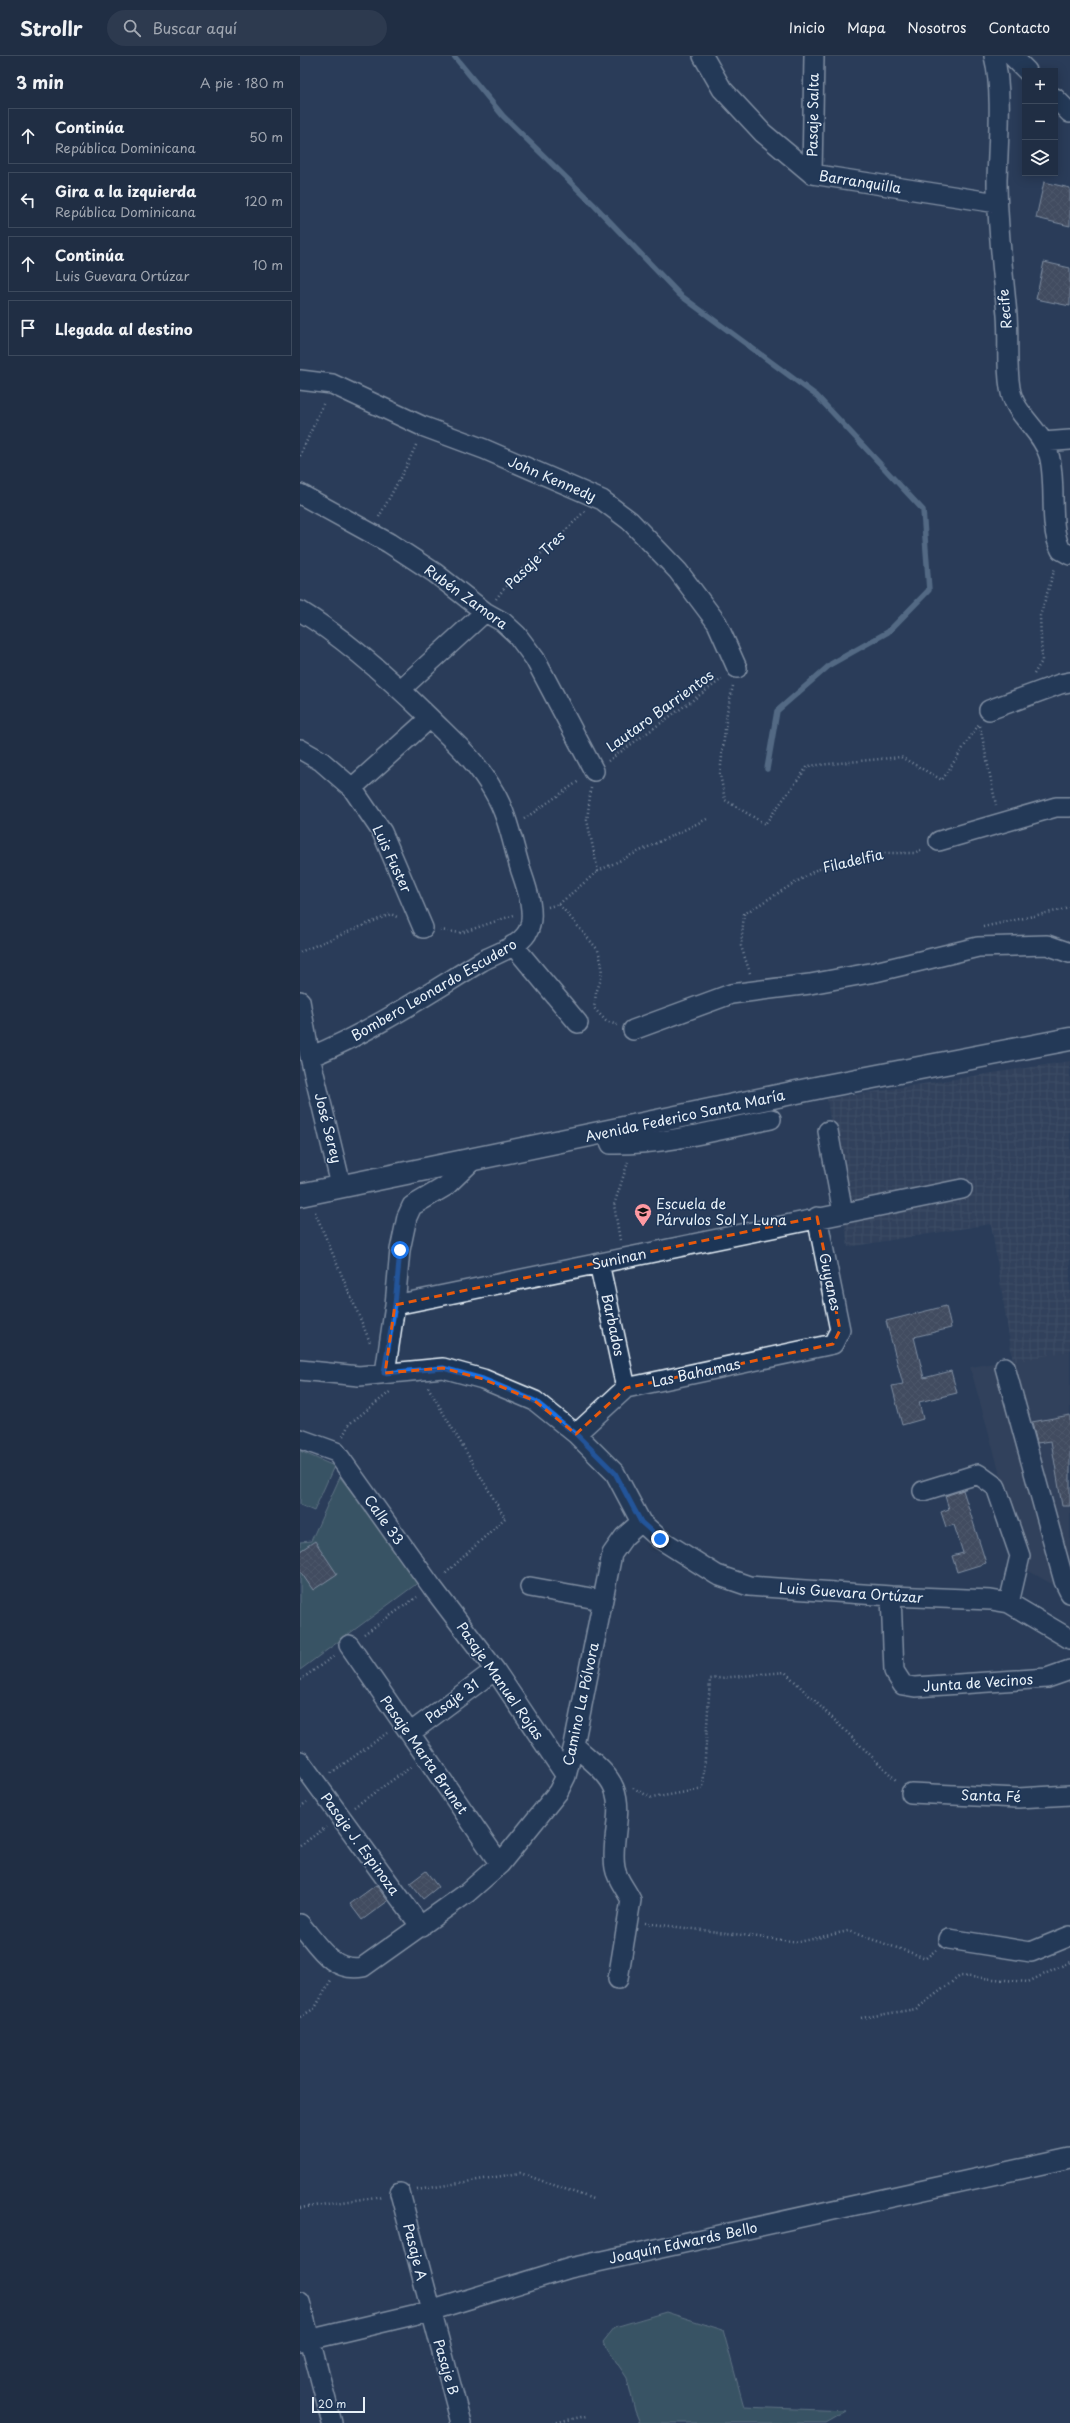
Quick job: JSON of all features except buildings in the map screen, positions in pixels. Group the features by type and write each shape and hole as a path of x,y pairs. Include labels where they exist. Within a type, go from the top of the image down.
{"main road":[{"name":"Avenida Federico Santa María","path":"306,1200 342,1185 473,1160 1070,1039"}],"street":[{"name":"Barranquilla","path":"703,56 722,89 763,133 812,174 997,203"},
{"name":"Pasaje Salta","path":"812,174 814,56"},
{"name":"Recife","path":"994,56 998,100 997,203 1007,316 1010,388 1017,408 1044,442 1052,477 1056,539 1065,553"},
{"path":"1012,56 1024,68"},
{"path":"1058,101 1070,113"},
{"name":"John Kennedy","path":"300,380 332,384 422,426 484,449 602,500 630,521 678,571 717,623 737,668"},
{"path":"1044,442 1070,440"},
{"name":"Rubén Zamora","path":"300,494 370,531 435,573 485,612 508,627 535,659 594,771"},
{"name":"Bombero Leonardo Escudero","path":"300,611 401,688 430,718 457,742 479,769 495,794 508,830 529,895 531,925 526,934 513,945 369,1030 310,1057"},
{"path":"401,688 485,612"},
{"path":"984,717 1060,684 1070,682"},
{"path":"352,788 430,718"},
{"name":"Luis Fuster","path":"300,749 321,761 352,788 382,832 423,928"},
{"path":"939,841 1056,807 1070,807"},
{"path":"633,1030 731,994 810,984 875,972 978,947 1047,944 1070,953"},
{"path":"513,945 578,1023"},
{"name":"José Serey","path":"300,1001 302,1022 342,1185"},
{"path":"606,1132 611,1144 634,1144 681,1138 771,1119"},
{"path":"828,1131 843,1213"},
{"path":"389,1382 400,1250 407,1217 412,1206 446,1186 473,1160"},
{"name":"Suninan","path":"395,1305 817,1218 962,1190"},
{"name":"Guyanes","path":"817,1218 840,1330 833,1344"},
{"name":"Barbados","path":"599,1263 626,1388"},
{"name":"Las Bahamas","path":"626,1388 833,1344"},
{"path":"1005,1367 1064,1581 1070,1593"},
{"path":"300,1370 359,1376 389,1382 418,1370 443,1368 483,1379 535,1401 576,1434 615,1473 641,1522"},
{"path":"576,1434 626,1388"},
{"path":"300,1439 336,1452"},
{"name":"Calle 33","path":"336,1452 432,1587"},
{"path":"923,1491 978,1474 996,1487 1020,1556 1009,1603"},
{"name":"Luis Guevara Ortúzar","path":"641,1522 660,1539 689,1559 717,1575 749,1586 891,1596 991,1600 1009,1603 1070,1639"},
{"name":"Camino La Pólvora","path":"339,1965 352,1969 364,1967 467,1893 500,1864 558,1792 566,1776 574,1745 612,1554 624,1537 641,1522"},
{"name":"Pasaje Manuel Rojas","path":"432,1587 495,1670 566,1776"},
{"path":"530,1587 602,1600"},
{"name":"Junta de Vecinos","path":"891,1596 894,1671 903,1685 916,1688 1048,1678 1070,1670"},
{"name":"Pasaje Marta Brunet","path":"349,1645 500,1864"},
{"name":"Pasaje 31","path":"406,1728 495,1670"},
{"path":"574,1745 607,1776 614,1788 618,1801 614,1866 617,1878 631,1900 618,1979"},
{"name":"Pasaje J. Espinoza","path":"300,1761 421,1927"},
{"name":"Santa Fé","path":"911,1793 1018,1798 1070,1795"},
{"path":"300,1924 329,1957 339,1965"},
{"path":"949,1940 1031,1952 1070,1936"},
{"name":"Joaquín Edwards Bello","path":"305,2341 430,2311 570,2268 1070,2158"},
{"name":"Pasaje A","path":"400,2193 430,2311"},
{"path":"300,2302 305,2341 332,2423"},
{"name":"Pasaje B","path":"430,2311 461,2423"}],"path":[{"path":"300,456 332,384"},
{"path":"370,531 406,467 422,426"},
{"name":"Pasaje Tres","path":"485,612 513,577 548,548 592,505 602,500"},
{"path":"1032,676 1042,661 1040,616 1065,553"},
{"path":"737,668 727,712 720,774 725,800 765,824 808,766 901,757 942,780 984,717"},
{"name":"Lautaro Barrientos","path":"508,830 594,771 737,668"},
{"path":"984,717 1000,823"},
{"path":"594,771 587,820 598,871"},
{"path":"530,912 559,904 598,871 709,818"},
{"name":"Filadelfia","path":"756,991 741,946 744,914 816,870 874,853 914,853 939,841"},
{"path":"559,904 598,950 602,965 601,979 596,993 594,1008 606,1021 633,1030"},
{"path":"976,928 1070,908"},
{"path":"624,1258 614,1205 634,1144"},
{"path":"306,1200 389,1382 349,1424 336,1452"},
{"path":"300,1680 432,1587 505,1518 418,1370"},
{"path":"607,1776 652,1798 703,1789 710,1679 785,1672 884,1770 911,1793"},
{"path":"317,1784 406,1728"},
{"path":"300,1846 426,1756"},
{"path":"628,1921 799,1942 848,1931 926,1958 949,1940"},
{"path":"861,2018 916,2009 960,1976 1028,1982 1070,1962"},
{"path":"300,2017 315,2008 339,1965"},
{"path":"300,2208 520,2173 593,2199"},
{"path":"553,2423 586,2416"}],"highlighted area":[{"path":"817,1217 840,1330 833,1344 626,1388 576,1434 535,1401 483,1379 443,1368 385,1373 395,1305"}],"shaded area":[{"path":"1070,1061 1070,1351 1013,1362 991,1224 848,1247 827,1099"},
{"path":"1070,1351 1070,1589 1050,1583 1027,1570 970,1367"}],"green space":[{"path":"300,1451 334,1466 314,1511 300,1505"},
{"path":"340,1477 419,1582 300,1670 300,1542 311,1541"},
{"path":"666,2312 723,2330 744,2407 847,2411 826,2423 640,2423 635,2411 627,2378 603,2342 615,2327"}],"waterway":[{"path":"454,56 503,116 593,204 680,295 817,396 923,510 929,590 888,632 831,664 777,711 767,769"}],"place":[{"name":"Escuela de Párvulos Sol Y Luna","path":"643,1227"}],"route":[{"path":"400,1250 395,1305 384,1373 443,1368 483,1379 535,1401 576,1434 615,1473 641,1522 660,1539"}]}
